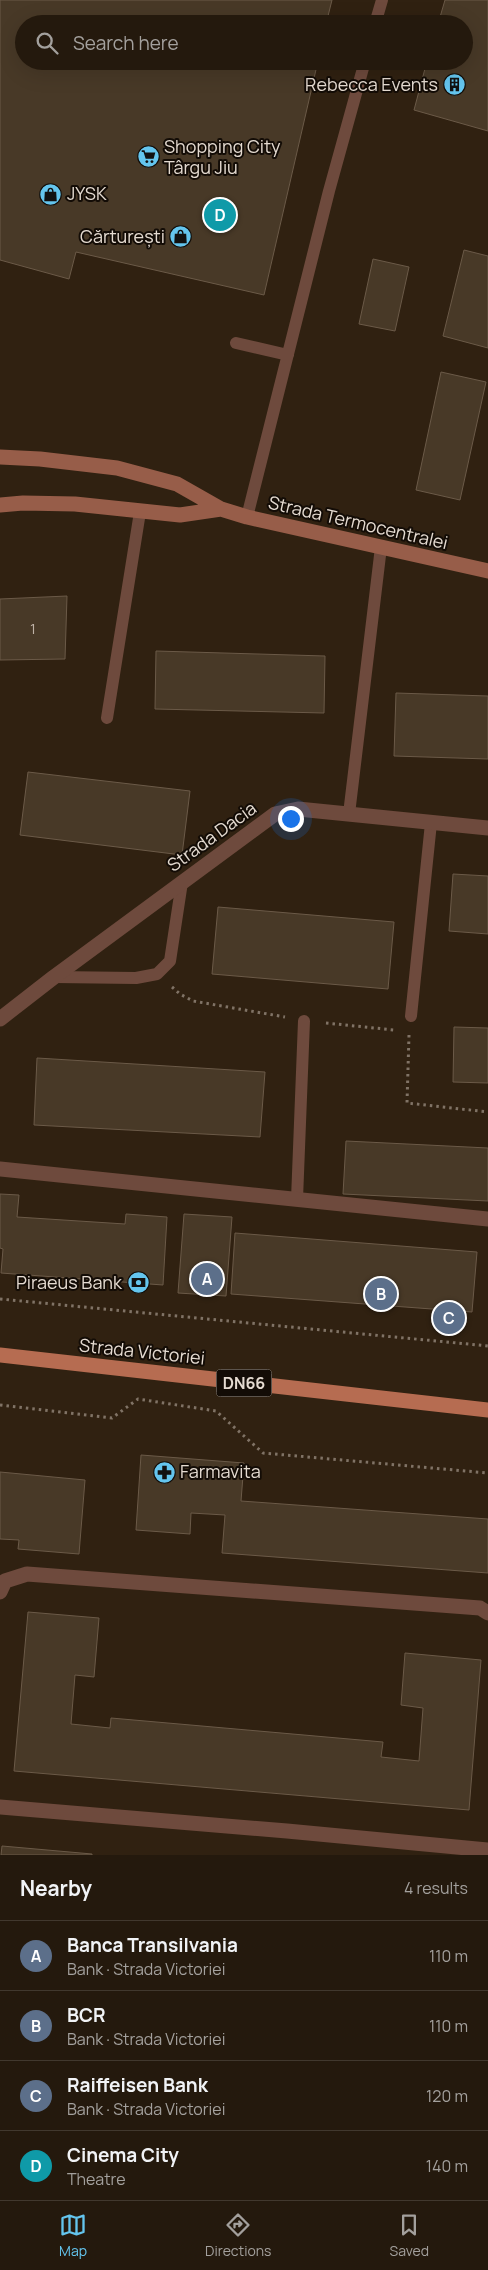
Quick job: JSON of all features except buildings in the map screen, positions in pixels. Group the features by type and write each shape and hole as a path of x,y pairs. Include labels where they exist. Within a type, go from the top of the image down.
{"main road":[{"name":"Strada Termocentralei","path":"0,457 40,459 117,468 177,484 221,509 247,517 488,571"},
{"name":"Strada Termocentralei","path":"0,505 24,503 75,504 180,515 221,509"},
{"name":"Strada Victoriei","path":"0,1355 488,1410"}],"street":[{"name":"Strada Dacia","path":"0,1020 54,977 275,814 298,809 488,828"},
{"path":"0,1169 488,1219"},
{"path":"0,1592 6,1581 27,1574 480,1608 488,1613"},
{"path":"0,1807 488,1850"}],"lane":[{"path":"378,15 382,0"},
{"path":"247,517 363,70"},
{"path":"236,343 288,355"},
{"path":"106,718 140,512"},
{"path":"349,814 381,547"},
{"path":"411,1016 430,823"},
{"path":"54,977 136,978 157,974 170,961 182,882"},
{"path":"297,1199 304,1021"}],"path":[{"path":"157,974 180,994 193,1001 304,1021 400,1031"},
{"path":"409,1032 407,1102 488,1112"},
{"path":"0,1299 488,1346"},
{"path":"0,1405 112,1418 138,1399 216,1410 263,1454 488,1473"}],"place":[{"name":"Rebecca Events","path":"454,85"},
{"name":"Shopping City Târgu Jiu","path":"148,157"},
{"name":"JYSK","path":"51,194"},
{"name":"Cinema City","path":"220,215"},
{"name":"Cărturești","path":"181,237"},
{"name":"Banca Transilvania","path":"207,1279"},
{"name":"Piraeus Bank","path":"138,1283"},
{"name":"BCR","path":"381,1294"},
{"name":"Raiffeisen Bank","path":"449,1318"},
{"name":"Farmavita","path":"164,1472"}]}
